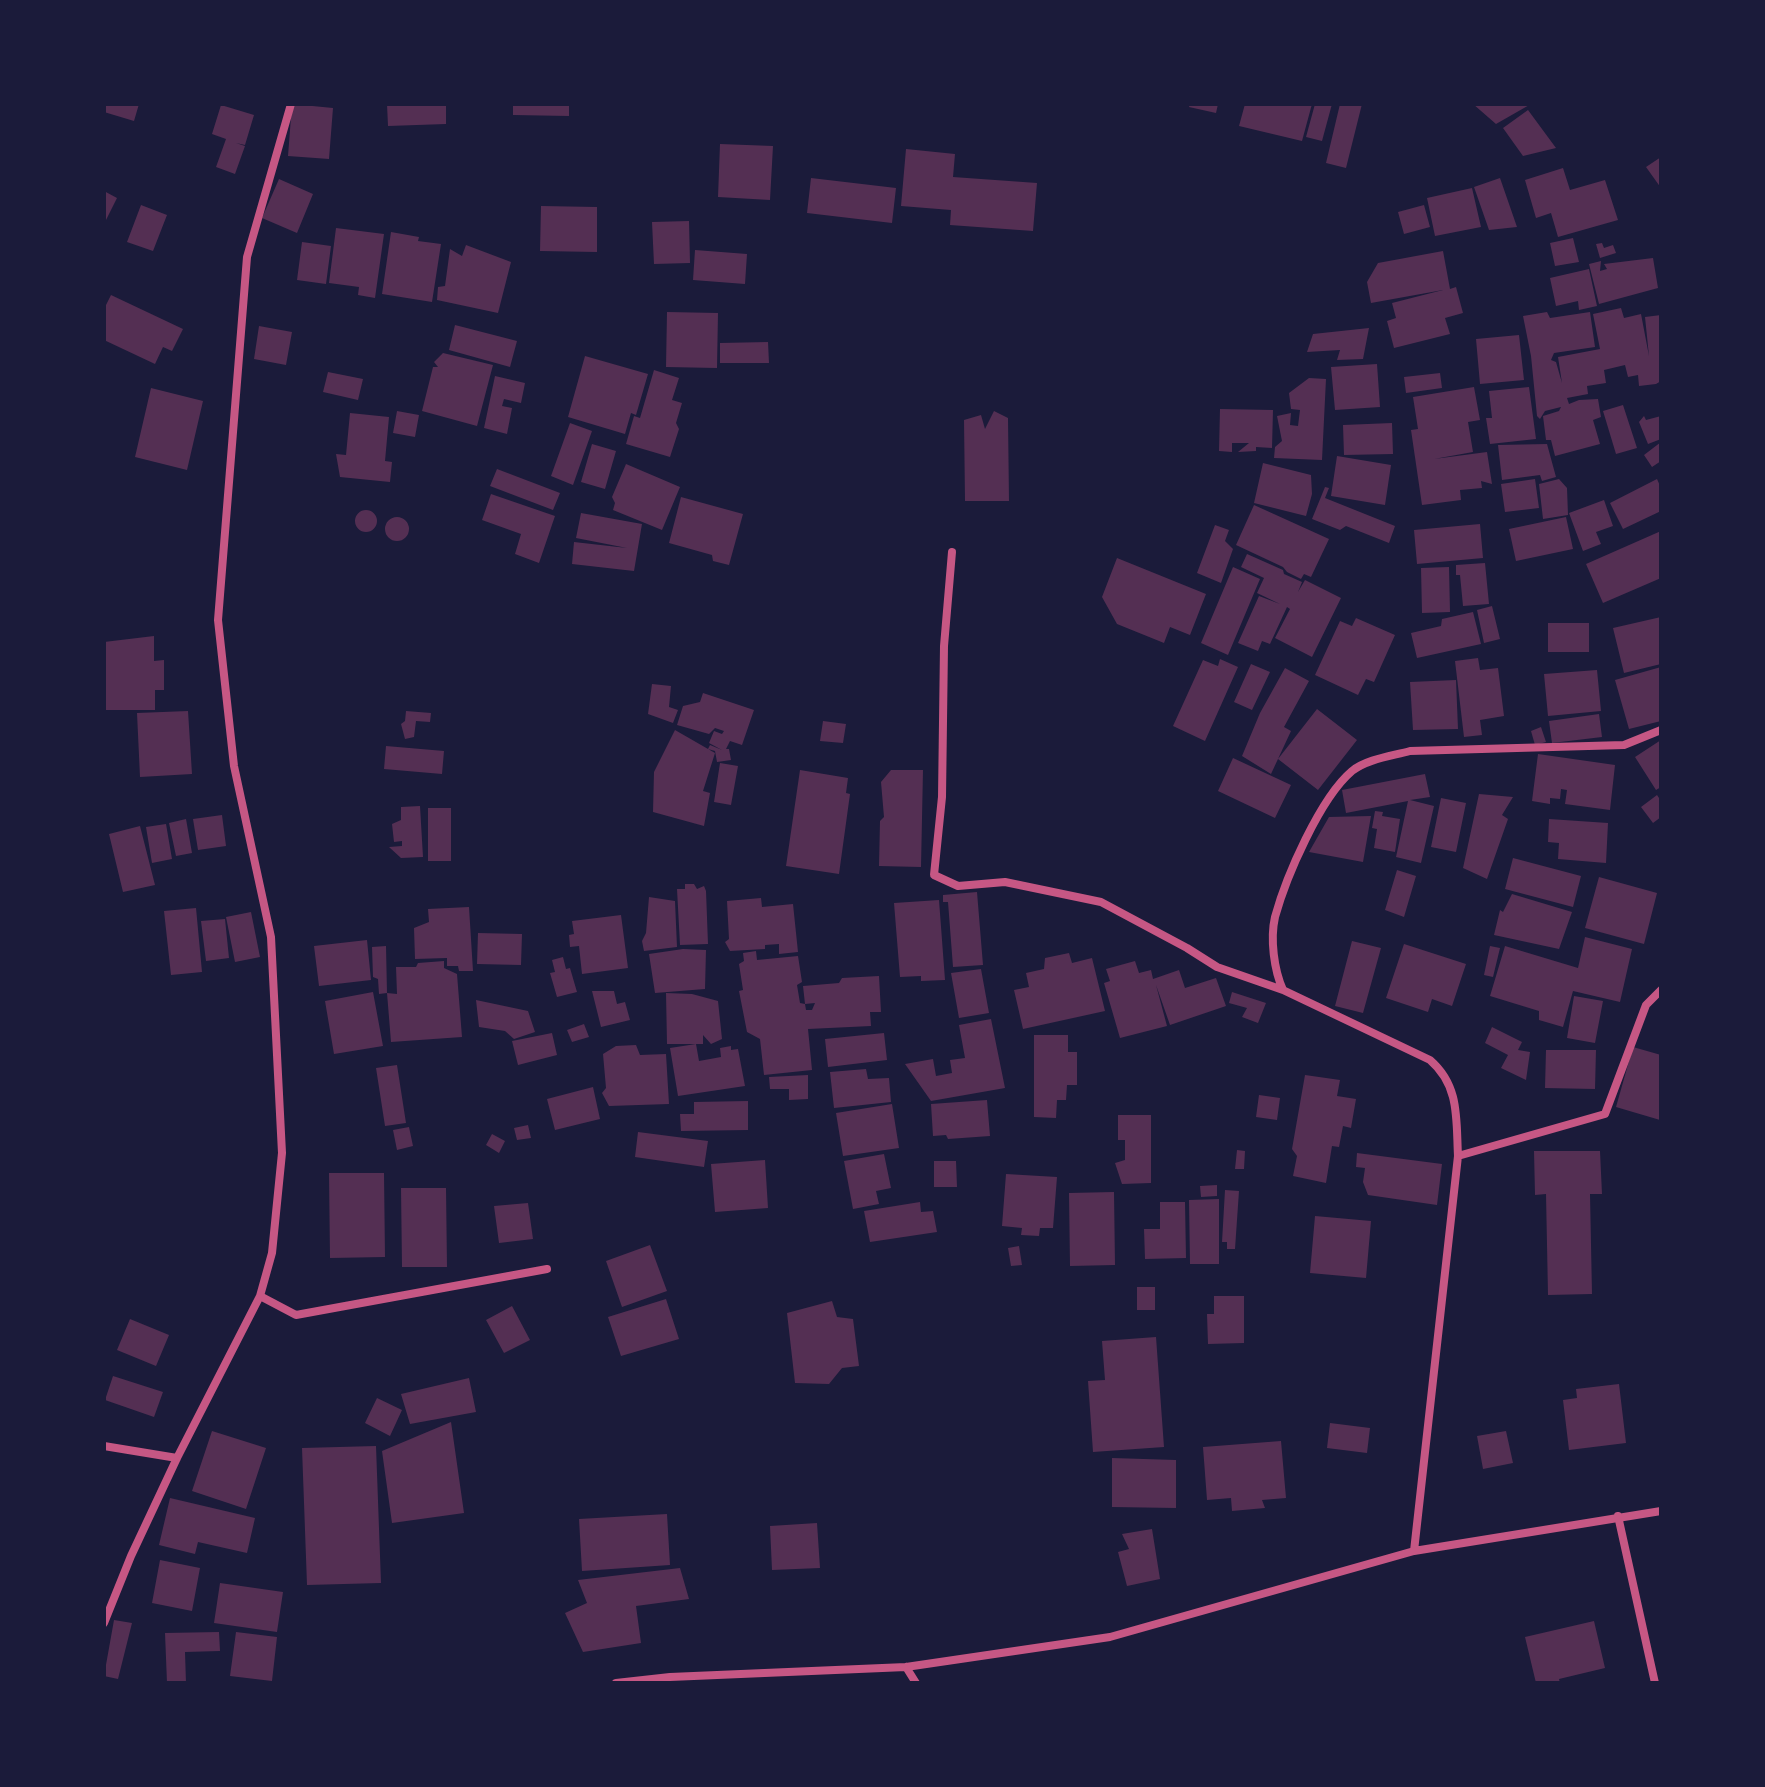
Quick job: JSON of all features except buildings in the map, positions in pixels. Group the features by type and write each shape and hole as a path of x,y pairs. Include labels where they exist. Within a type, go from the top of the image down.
{"street":[{"path":"104,1623 131,1556 177,1458 260,1296 272,1253 282,1153 271,937 234,766 218,620 247,257 291,104"},
{"path":"952,552 944,646 942,797 934,875 958,886 1005,882 1101,902 1217,967 1283,990 1430,1060 1441,1069 1449,1082 1456,1109 1458,1156 1414,1551"},
{"path":"1283,990 1273,943 1275,919 1310,831 1335,790 1354,770 1410,751 1624,745 1661,730"},
{"path":"1458,1156 1605,1114 1646,1005 1661,990"},
{"path":"260,1296 296,1315 547,1269"},
{"path":"104,1446 177,1458"},
{"path":"616,1683 670,1677 906,1667 1110,1637 1414,1551 1661,1511"},
{"path":"1618,1516 1655,1683"},
{"path":"906,1667 916,1683"}]}
